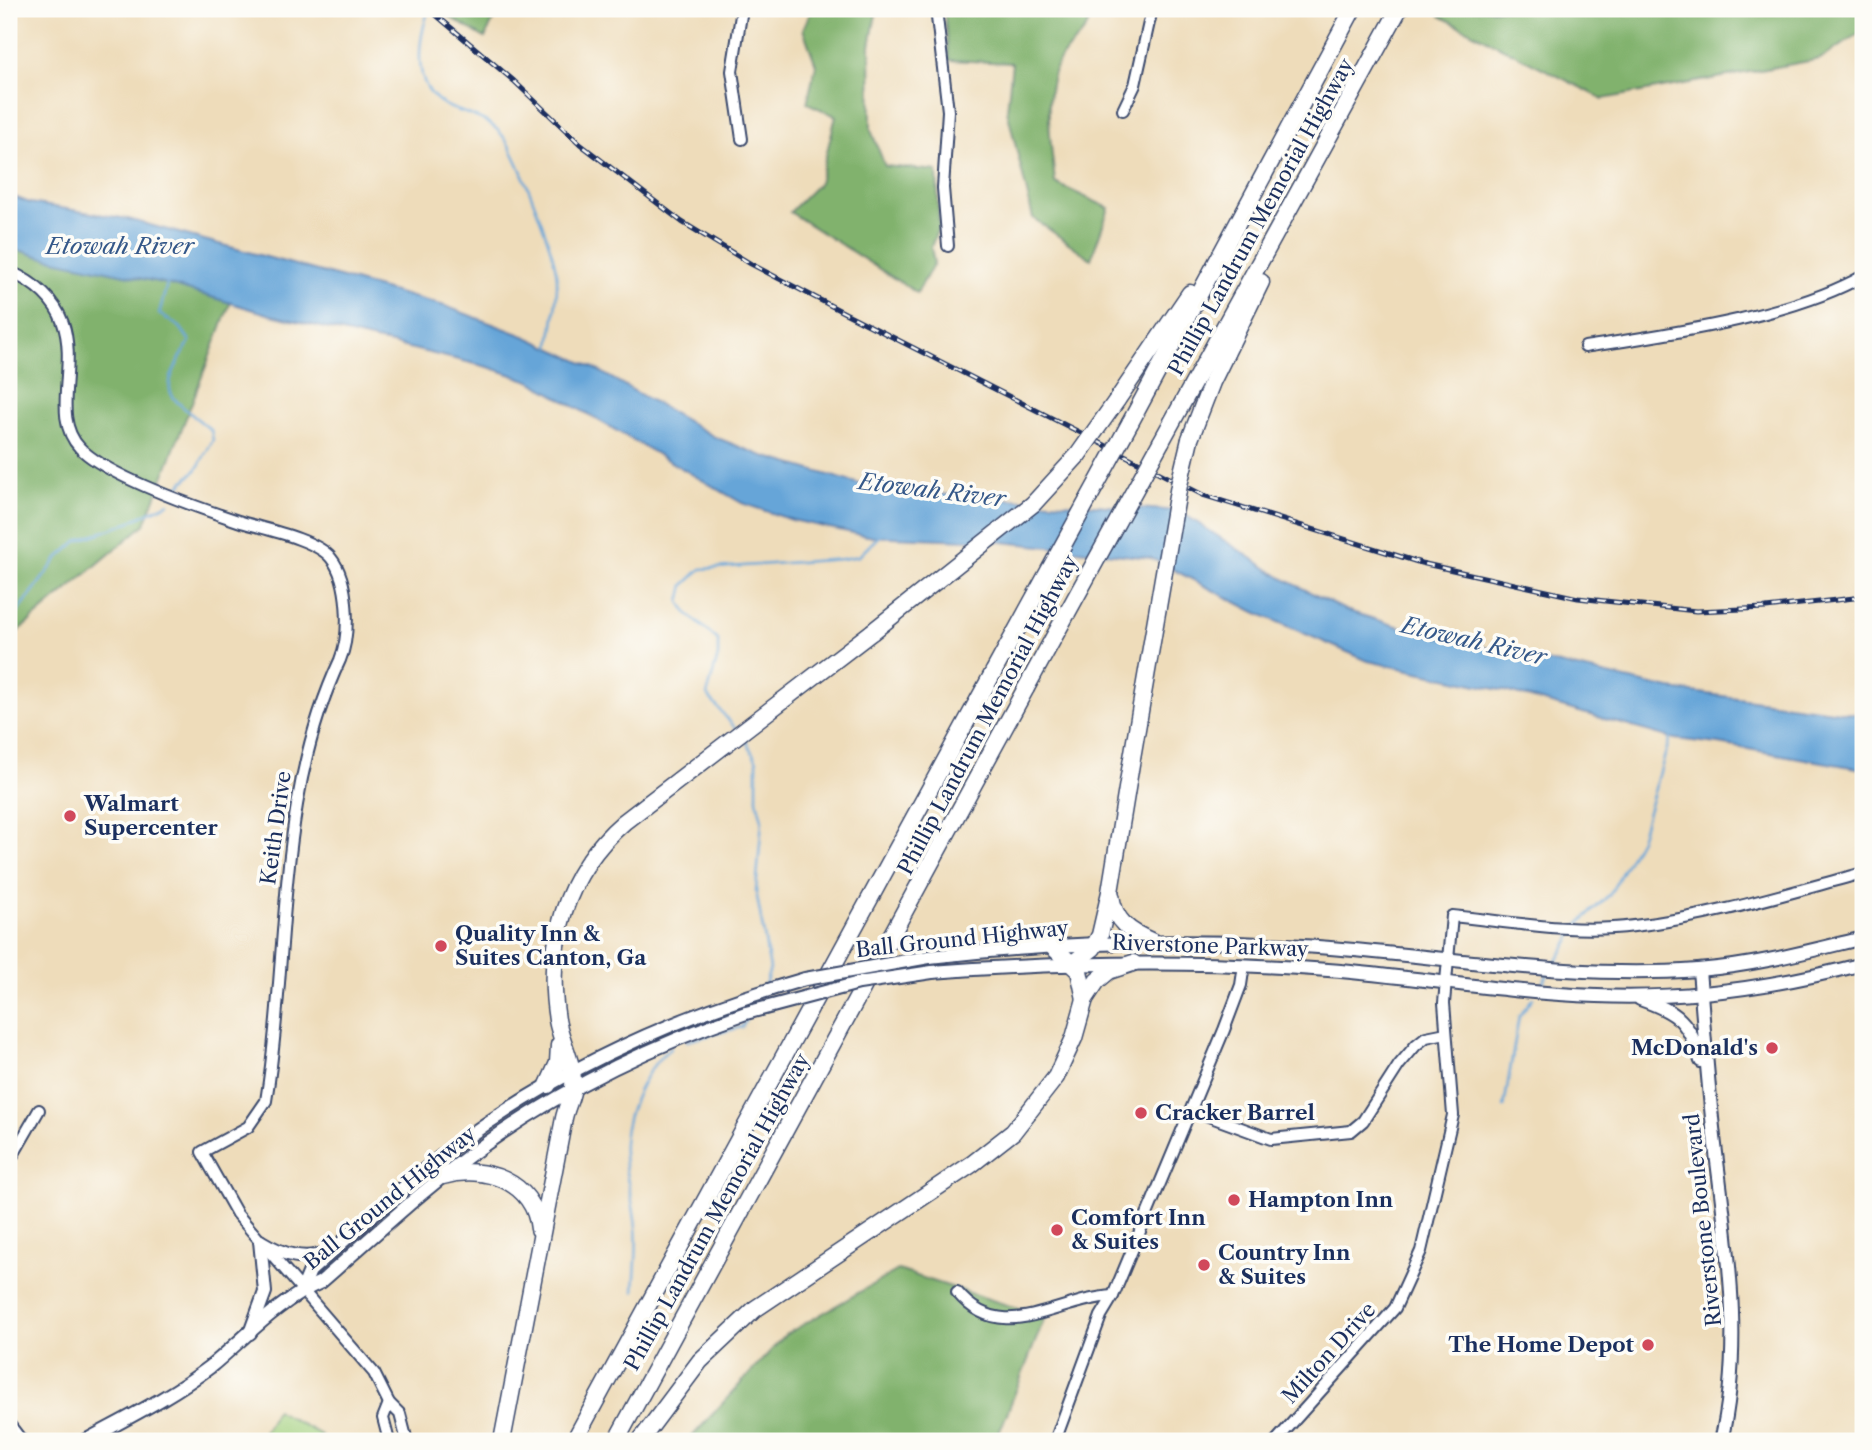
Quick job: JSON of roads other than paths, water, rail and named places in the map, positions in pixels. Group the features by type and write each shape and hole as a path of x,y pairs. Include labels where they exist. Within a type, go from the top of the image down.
{"highway":[{"name":"Phillip Landrum Memorial Highway","path":"574,1441 1353,9"},
{"name":"Phillip Landrum Memorial Highway","path":"615,1441 1399,9"},
{"path":"1073,963 1096,944 1110,892 1177,497 1190,439 1224,356 1371,60"},
{"path":"548,1085 558,1063 559,1035 552,984 559,922 580,873 614,830 872,632 1033,504 1078,455 1238,221"},
{"path":"1110,892 1114,911 1123,925 1153,942"},
{"path":"1053,947 1073,963 1083,977 1085,999"},
{"path":"640,1441 700,1361 755,1310 972,1164 1013,1132 1034,1109 1056,1077 1073,1038 1085,999 1102,975 1133,963"},
{"path":"502,1441 540,1236 564,1118 573,1089 572,1071 559,1035"},
{"path":"443,1175 471,1171 505,1179 527,1198 538,1220 540,1236"}],"main road":[{"name":"Riverstone Parkway","path":"1096,944 1153,942 1303,946 1564,971 1699,970 1769,960 1863,938"},
{"name":"Ball Ground Highway","path":"302,1290 310,1271 447,1152 572,1071 691,1016 757,993 856,968 929,957 1096,944"},
{"name":"Riverstone Parkway","path":"573,1089 673,1040 746,1013 859,983 932,972 1073,963 1244,965 1562,994 1633,996 1768,986 1863,964"},
{"name":"Riverstone Boulevard","path":"1699,970 1708,1082 1733,1310 1732,1372 1721,1441"},
{"path":"1633,996 1668,1008 1682,1019 1692,1031 1708,1082"},
{"name":"Ball Ground Highway","path":"85,1441 181,1387 302,1290 321,1282 443,1175 501,1133 573,1089"},
{"path":"260,1241 280,1252 301,1257 333,1251"},
{"path":"250,1333 265,1292 260,1241"}],"street":[{"path":"742,9 732,71 742,139"},
{"path":"936,9 947,111 943,188 948,246"},
{"path":"1123,110 1136,85 1152,9"},
{"name":"Keith Drive","path":"9,271 25,278 48,301 66,327 69,356 67,425 79,448 134,480 187,503 291,535 330,557 344,593 348,625 344,650 327,688 296,796 266,1101 248,1127 202,1152 219,1187 260,1241 370,1368 389,1404 400,1414 407,1441"},
{"path":"1585,347 1658,335 1796,304 1863,276"},
{"name":"Milton Drive","path":"1276,1441 1395,1308 1421,1251 1453,1115 1446,1033 1446,982 1452,916 1577,927 1631,927 1695,916 1863,873"},
{"path":"1055,1441 1101,1316 1113,1296 1192,1110 1241,985 1244,965"},
{"path":"1192,1110 1264,1138 1351,1131 1363,1121 1401,1061 1422,1040 1446,1033"},
{"path":"9,1162 39,1110"},
{"path":"957,1292 970,1308 989,1318 1013,1320 1088,1297 1113,1296"},
{"path":"389,1404 383,1418 389,1441"},
{"path":"9,1424 22,1441"}],"water":[{"name":"Etowah River","path":"9,195 30,203 128,219 445,306 527,337 592,367 715,437 760,455 880,490 1179,511 1282,578 1345,610 1413,631 1670,689 1863,715 1863,769 1675,739 1505,691 1368,661 1255,612 1151,558 994,541 867,536 792,520 742,503 530,381 488,367 271,315 167,284 41,257 9,247"}],"waterway":[{"path":"427,15 420,54 421,68 429,91 438,101 473,116 500,132 519,166 536,207 557,278 550,347"},
{"path":"167,284 159,314 180,327 190,341 173,373 170,392 183,408 211,430 213,440 197,469 175,490"},
{"path":"9,624 57,559 77,541 125,524 169,503"},
{"path":"736,729 707,695 718,656 718,640 688,614 680,602 684,585 701,569 859,556 880,535"},
{"path":"9,624 14,695 9,699"},
{"path":"1579,924 1610,894 1640,839 1670,738"},
{"path":"745,739 757,761 757,800 762,820 756,891 770,969 764,988"},
{"path":"1554,966 1574,932"},
{"path":"1539,989 1548,974"},
{"path":"1504,1107 1519,1016 1533,998"},
{"path":"687,1041 742,1027 747,1018"},
{"path":"634,1292 637,1236 624,1142 633,1103 639,1090 653,1066 671,1048"}],"railway":[{"path":"429,9 514,81 580,144 682,222 751,264 1203,495 1421,563 1578,598 1696,611 1766,608 1863,597"}],"place":[{"name":"Walmart Supercenter","path":"70,816"},
{"name":"Quality Inn & Suites Canton, Ga","path":"441,946"},
{"name":"McDonald's","path":"1772,1048"},
{"name":"Cracker Barrel","path":"1141,1113"},
{"name":"Hampton Inn","path":"1234,1200"},
{"name":"Comfort Inn & Suites","path":"1057,1230"},
{"name":"Country Inn & Suites","path":"1204,1265"},
{"name":"The Home Depot","path":"1648,1345"}]}
